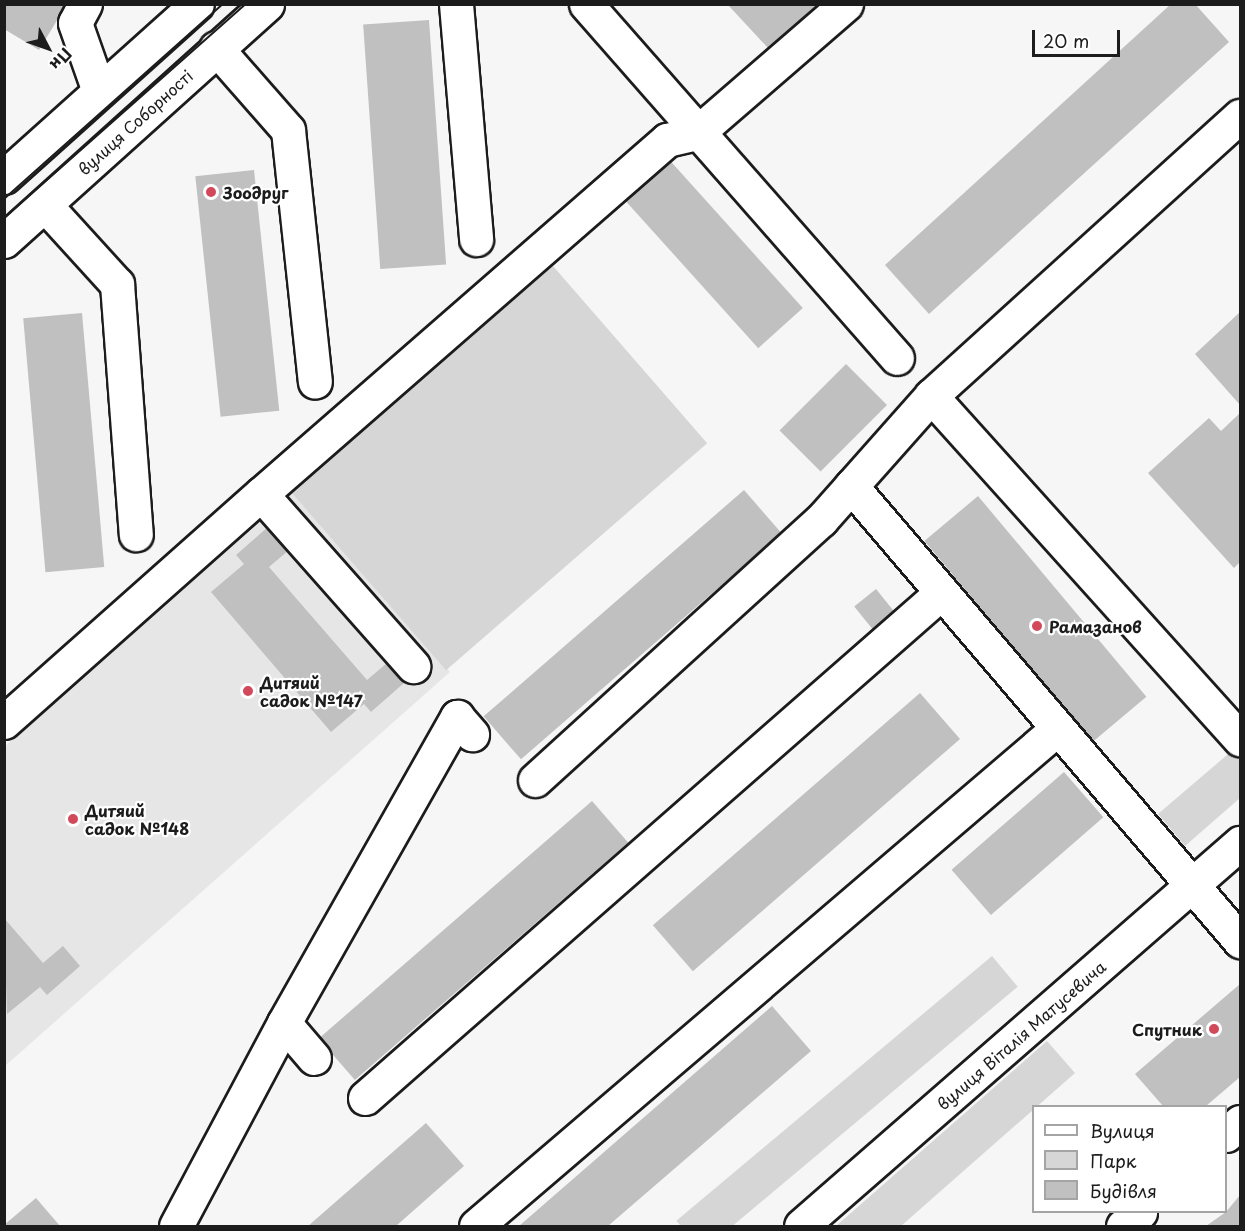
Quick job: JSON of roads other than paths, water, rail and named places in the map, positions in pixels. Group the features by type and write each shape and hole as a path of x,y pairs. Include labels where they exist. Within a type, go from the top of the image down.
{"main road":[{"path":"85,4 75,23 99,92"},
{"path":"4,177 197,4"},
{"name":"вулиця Соборності","path":"4,241 267,4"},
{"path":"456,4 476,239"},
{"path":"586,4 897,358"},
{"path":"4,722 261,494 667,140 697,133 846,4"},
{"path":"216,48 288,130 315,382"},
{"path":"535,780 821,520 931,396 1240,116"},
{"path":"45,205 117,284 135,534"},
{"path":"931,396 1240,739"},
{"path":"851,486 1240,941"},
{"path":"261,494 413,666"},
{"path":"365,1098 942,592"},
{"path":"176,1227 284,1023 458,717 472,734"},
{"path":"476,1227 1058,728"},
{"name":"вулиця Віталія Матусевича","path":"801,1227 1240,843"},
{"path":"284,1023 315,1058"},
{"path":"1227,1134 1240,1122"},
{"path":"1123,1227 1139,1213"}],"tram line":[{"path":"4,199 223,4"},
{"path":"4,218 246,4"}],"place":[{"name":"Зоодруг","path":"211,192"},
{"name":"Рамазанов","path":"1037,626"},
{"name":"Дитяий садок №147","path":"248,691"},
{"name":"Дитяий садок №148","path":"73,819"},
{"name":"Спутник","path":"1214,1029"}]}
